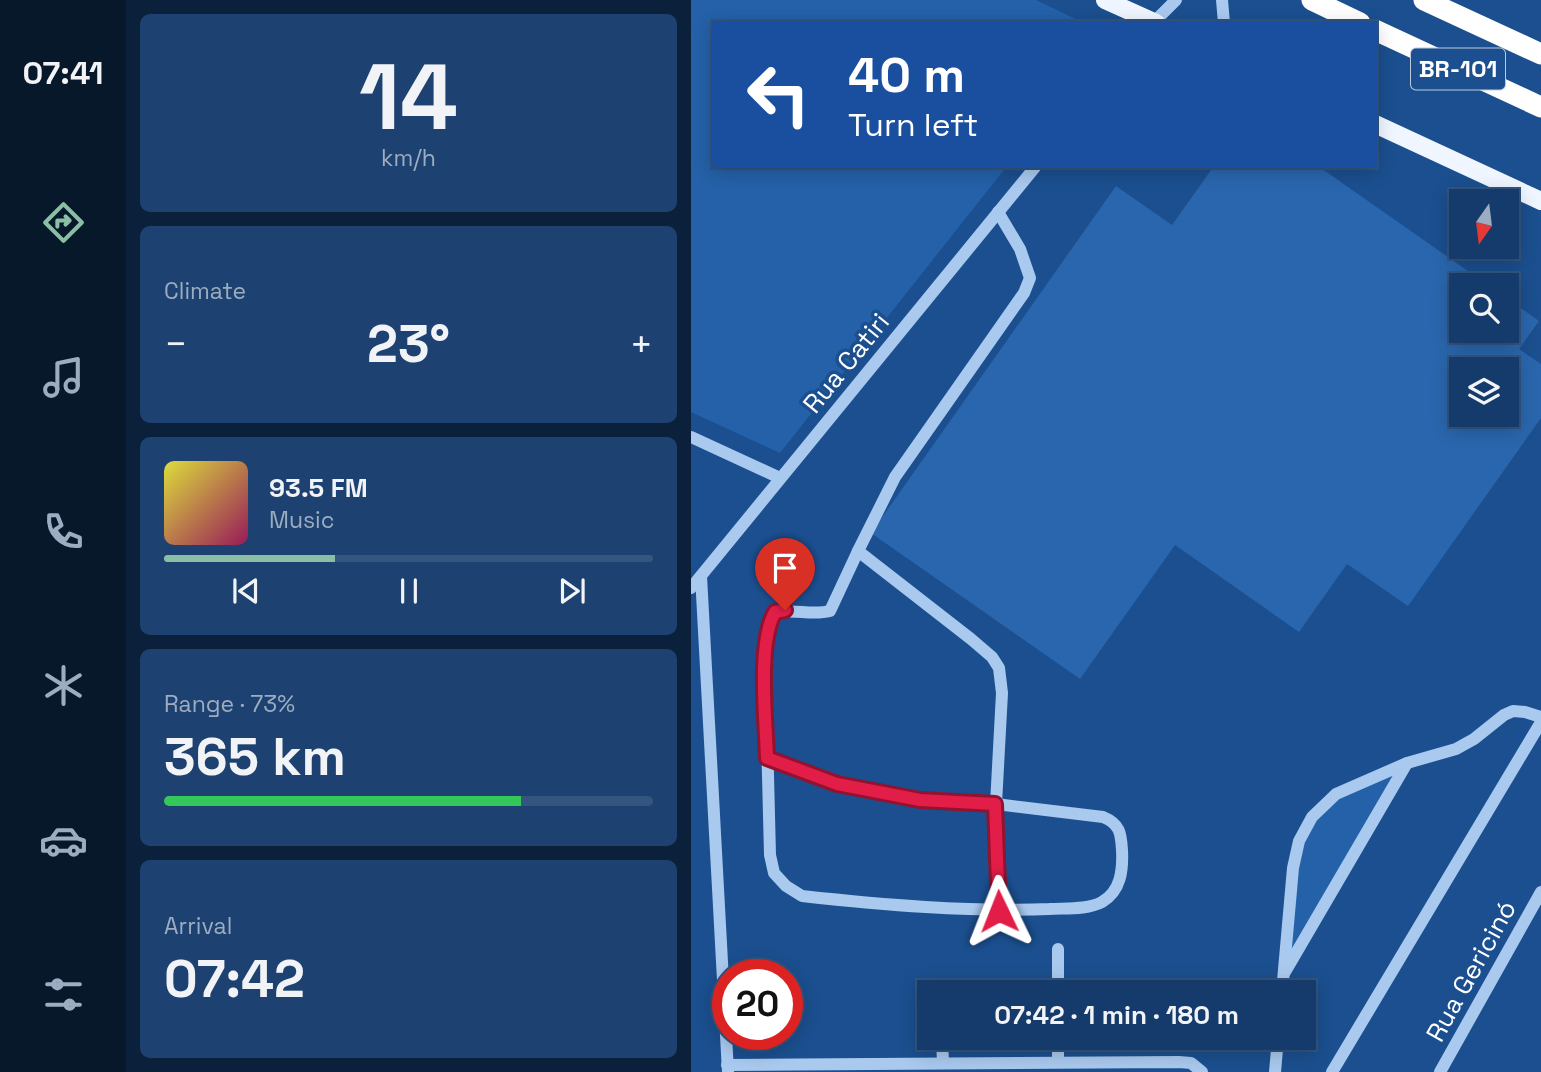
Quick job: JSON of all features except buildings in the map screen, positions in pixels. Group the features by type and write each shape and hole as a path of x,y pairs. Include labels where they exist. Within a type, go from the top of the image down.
{"highway":[{"path":"1312,0 1356,21"},
{"name":"BR-101","path":"1424,0 1541,54"},
{"name":"BR-101","path":"1377,31 1541,107"}],"main road":[{"path":"1105,0 1152,21"},
{"path":"1377,125 1541,201"}],"street":[{"path":"1155,21 1176,0"},
{"path":"1222,0 1224,21"},
{"name":"Rua Catiri","path":"691,588 1034,168"},
{"path":"767,758 837,784 920,800 995,804 1103,817 1113,821 1121,834 1123,871 1117,886 1104,901 1090,907 999,911 802,896 786,886 774,873 770,855 767,758 765,657 770,621 775,612 785,610 818,614 830,611 895,477 1024,293 1030,278 1020,249 998,212"},
{"path":"691,437 780,478"},
{"path":"858,551 970,639 991,657 999,668 1002,693 995,804 999,911"},
{"path":"701,576 728,1068 943,1063 1179,1062 1191,1063 1202,1072"},
{"path":"1283,980 1293,868 1299,841 1312,817 1336,794 1407,763 1456,749 1513,711 1525,712 1541,719 1332,1072"},
{"path":"1283,976 1407,763"},
{"name":"Rua Gericinó","path":"1441,1072 1541,891"},
{"path":"1058,949 1058,980"},
{"path":"942,1050 943,1063"},
{"path":"1058,1050 1058,1062"},
{"path":"1275,1072 1277,1050"}],"shaded area":[{"path":"691,0 1036,0 1080,21 712,21 712,168 1005,168 780,453 691,412"},
{"path":"1407,763 1283,976 1299,841 1336,794"}],"route":[{"path":"785,610 775,612 770,621 765,657 767,758 837,784 920,800 995,804 999,911"}]}
